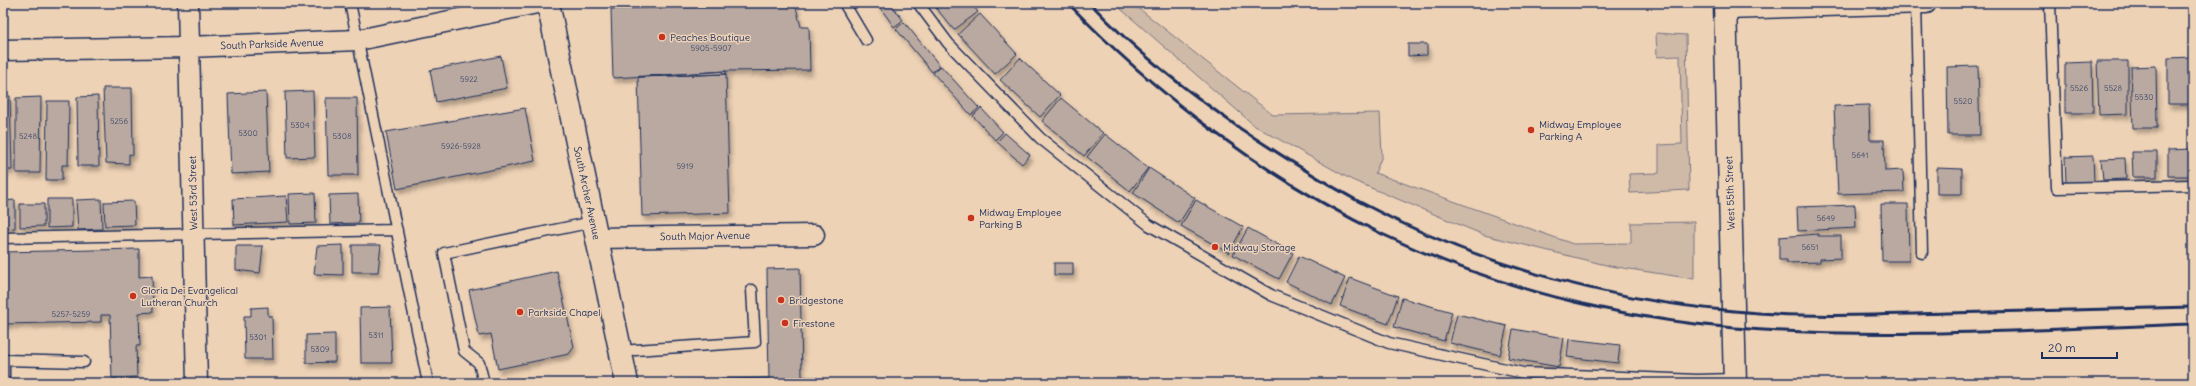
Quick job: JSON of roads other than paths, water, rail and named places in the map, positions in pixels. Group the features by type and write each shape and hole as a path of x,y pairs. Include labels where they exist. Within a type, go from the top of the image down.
{"main road":[{"name":"South Archer Avenue","path":"548,3 626,383"},
{"name":"West 55th Street","path":"1725,6 1735,381"}],"street":[{"name":"West 53rd Street","path":"188,3 197,383"},
{"name":"South Parkside Avenue","path":"3,50 189,47 358,40 536,3"},
{"path":"1725,6 1926,3"},
{"name":"South Major Avenue","path":"594,230 814,235"}],"lane":[{"path":"350,3 428,383"},
{"path":"844,3 866,40"},
{"path":"918,3 948,42 1040,138 1148,225 1271,295 1389,343 1524,373 1735,381"},
{"path":"1916,3 1922,253"},
{"path":"2050,3 2056,188 2193,185"},
{"path":"3,238 397,230"},
{"path":"484,383 479,363 464,351 444,253 594,230"},
{"path":"620,351 755,342 752,290"},
{"path":"4,383 4,360 84,362"}],"railway":[{"path":"1068,3 1102,37 1175,102 1255,161 1296,187 1339,212 1424,253 1510,284 1554,297 1599,308 1690,323 1735,328 1792,331 1907,333 2021,331 2193,324"},
{"path":"1090,3 1125,38 1181,85 1241,129 1313,175 1358,201 1447,243 1540,275 1588,288 1685,306 1787,315 1868,315 2193,307"}],"place":[{"name":"Peaches Boutique","path":"662,37"},
{"name":"Midway Employee Parking A","path":"1531,130"},
{"name":"Midway Employee Parking B","path":"971,218"},
{"name":"Midway Storage","path":"1215,247"},
{"name":"Gloria Dei Evangelical Lutheran Church","path":"133,296"},
{"name":"Bridgestone","path":"781,300"},
{"name":"Parkside Chapel","path":"520,312"},
{"name":"Firestone","path":"785,323"}]}
